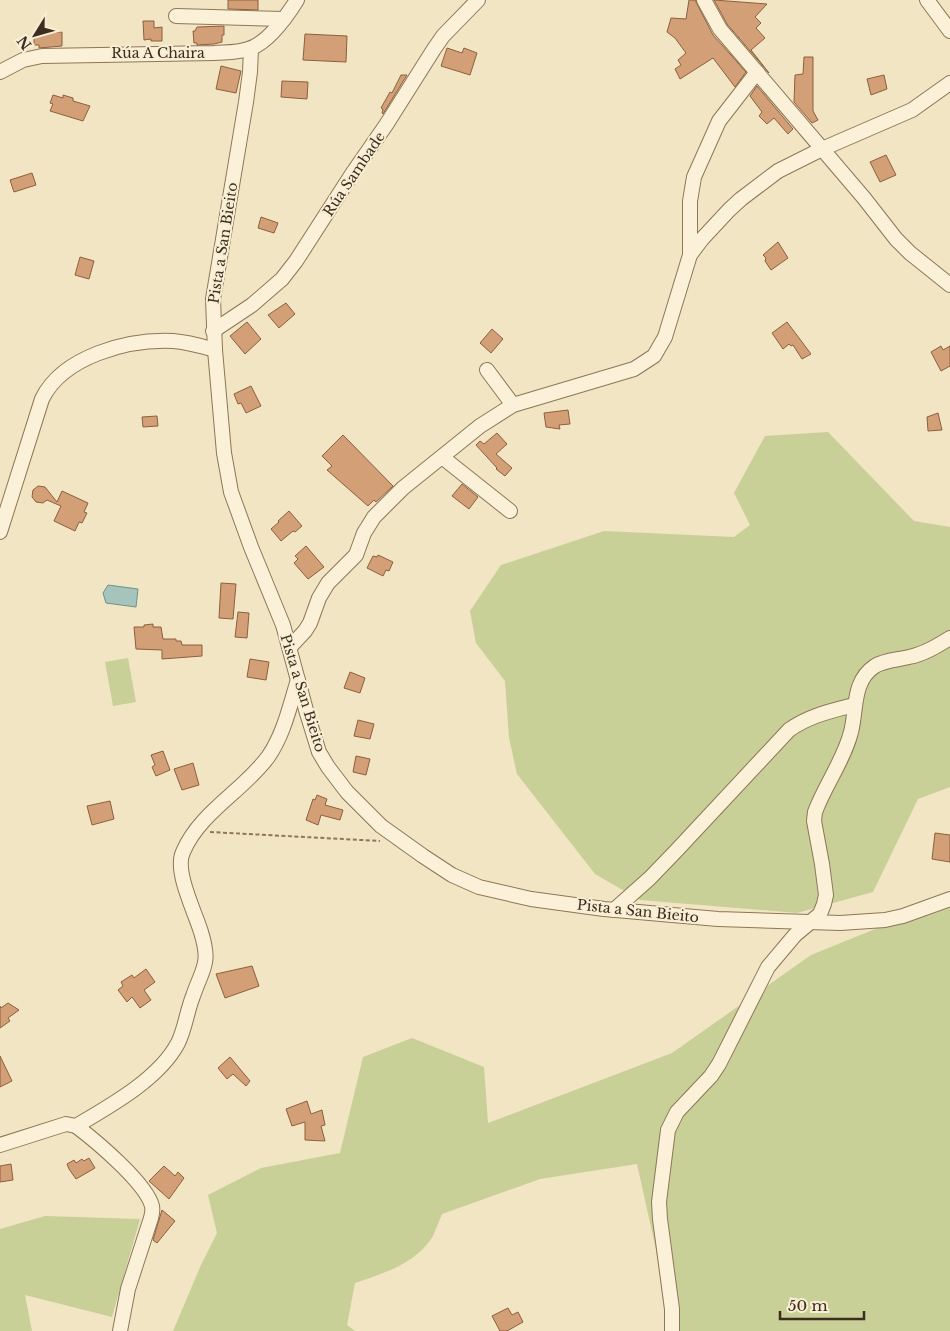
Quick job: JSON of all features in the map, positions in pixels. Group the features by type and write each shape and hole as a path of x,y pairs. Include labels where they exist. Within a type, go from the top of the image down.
{"street":[{"path":"251,49 275,30 297,0"},
{"name":"Rúa Sambade","path":"213,331 252,305 282,279 296,261 386,125 434,49 448,30 478,0"},
{"path":"704,0 720,29 864,198 896,239 910,253 950,285"},
{"path":"927,0 950,31"},
{"path":"176,16 284,19"},
{"name":"Pista a San Bieito","path":"251,49 250,72 215,286 213,331 224,453 231,492 251,548 283,625 319,752 328,767 357,804 381,826 405,844 452,875 479,887 531,899 614,910 718,919 810,923 885,920 903,916 950,899"},
{"name":"Rúa A Chaira","path":"0,72 23,60 42,56 134,53 192,54 236,52 251,49"},
{"path":"290,647 305,632 328,583 356,555 364,533 374,517 403,488 480,426 513,405 634,369 654,356 665,337 690,255 690,201 694,177 719,121 757,72"},
{"path":"690,255 729,210 778,171 822,149 912,110 950,83"},
{"path":"0,532 42,400 49,386 63,372 98,354 139,343 173,341 215,350"},
{"path":"487,370 513,405"},
{"path":"442,457 476,486 510,511"},
{"path":"672,1331 672,1309 663,1248 659,1202 670,1124 677,1112 711,1076 719,1064 768,967 795,935 820,914 826,895 814,821 815,812 851,733 854,705 859,684 874,666 924,652 950,638"},
{"path":"76,1126 114,1103 155,1071 172,1052 180,1038 189,1006 207,958 181,868 182,853 195,832 268,757 283,726 298,679"},
{"path":"614,910 657,872 789,730 799,722 814,716 854,705"},
{"path":"0,1145 66,1124 76,1126 131,1176 148,1196 152,1207 151,1218 128,1289 120,1331"}],"path":[{"path":"195,832 327,837 405,844"}],"green space":[{"path":"828,432 914,521 950,527 950,787 918,799 873,892 797,913 640,900 595,874 517,774 509,738 505,681 476,643 470,611 501,565 604,531 734,537 750,525 734,493 765,436"},
{"path":"128,658 136,702 113,706 105,662"},
{"path":"950,892 950,1331 667,1331 656,1250 637,1164 540,1179 442,1214 433,1236 418,1254 398,1266 355,1283 347,1325 355,1331 173,1331 217,1233 208,1195 261,1168 340,1153 363,1057 412,1038 484,1067 488,1123 672,1053 811,955 885,925 920,904"},
{"path":"45,1216 140,1219 112,1317 25,1295 32,1331 0,1331 0,1229"}],"water":[{"path":"108,585 138,589 136,607 106,603 103,593"}],"building":[{"path":"228,0 258,0 258,10 228,9"},
{"path":"689,0 695,0 713,35 746,72 735,87 713,58 680,79 675,69 681,65 678,60 686,53 675,38 667,32 671,18 686,19"},
{"path":"714,0 767,4 755,17 761,23 756,28 765,38 751,50 769,73 727,24"},
{"path":"143,21 154,21 154,28 162,27 162,41 144,40"},
{"path":"224,26 222,42 197,45 197,43 194,43 193,31 197,27"},
{"path":"56,30 56,32 62,32 62,46 39,48 39,45 34,45 34,35 38,35 39,31"},
{"path":"305,34 347,36 346,62 303,60"},
{"path":"447,48 462,53 464,48 477,53 470,75 441,66"},
{"path":"804,57 813,57 813,111 818,120 812,123 794,102 795,75 803,74"},
{"path":"221,66 241,71 236,93 216,89"},
{"path":"401,75 407,75 383,114 383,109 381,108 390,92 392,93"},
{"path":"884,75 887,89 871,95 867,79"},
{"path":"282,81 308,82 307,99 281,97"},
{"path":"757,86 793,129 788,134 774,118 767,124 759,116 762,112 750,96"},
{"path":"53,95 63,98 63,95 73,98 73,101 90,106 83,121 50,111 53,104 50,103"},
{"path":"886,155 896,175 880,182 870,162"},
{"path":"32,173 36,185 14,192 10,180"},
{"path":"261,217 278,223 274,233 258,228"},
{"path":"778,242 788,258 771,270 763,255"},
{"path":"80,257 94,261 89,279 75,275"},
{"path":"286,303 295,314 279,328 268,315"},
{"path":"247,322 261,339 245,354 230,336"},
{"path":"787,322 811,354 802,359 793,345 789,344 783,349 772,333"},
{"path":"492,329 503,339 491,353 480,343"},
{"path":"941,346 943,350 950,346 950,366 941,371 931,352"},
{"path":"251,386 261,406 246,413 241,403 238,404 234,394"},
{"path":"568,410 570,424 559,425 560,429 546,427 544,413"},
{"path":"938,413 942,430 928,431 927,417"},
{"path":"157,416 158,426 143,427 142,417"},
{"path":"497,433 507,444 496,454 512,468 505,476 496,469 476,445 480,441 484,444"},
{"path":"343,435 393,486 376,502 374,500 368,506 327,470 332,466 322,456"},
{"path":"462,484 478,497 469,509 452,496"},
{"path":"38,486 45,487 57,502 62,491 88,503 84,512 87,513 82,523 79,522 75,531 54,521 61,506 47,500 43,503 36,502 32,497 33,490"},
{"path":"289,511 302,526 281,541 271,529"},
{"path":"306,546 324,567 308,579 294,563 298,559 295,556"},
{"path":"378,555 393,562 389,571 386,570 383,576 367,568 373,556 377,557"},
{"path":"221,583 236,584 233,619 219,618"},
{"path":"238,612 249,613 247,638 235,637"},
{"path":"153,624 153,627 161,627 163,639 176,639 176,641 181,641 182,645 202,645 202,656 162,659 162,650 136,649 134,627 144,627 144,625"},
{"path":"250,659 269,662 266,680 247,677"},
{"path":"350,672 365,678 360,693 344,688"},
{"path":"358,720 374,724 370,739 354,736"},
{"path":"163,751 170,770 156,776 152,767 155,765 151,755"},
{"path":"356,756 370,759 366,775 353,772"},
{"path":"193,763 199,785 182,790 174,769"},
{"path":"317,795 327,799 325,805 343,810 340,820 321,815 318,825 306,820 313,799 315,800"},
{"path":"110,801 114,819 92,825 87,806"},
{"path":"935,833 950,835 950,862 932,859"},
{"path":"252,966 259,986 225,998 216,974"},
{"path":"146,969 155,982 144,990 151,1000 140,1008 132,997 127,1002 118,990 123,986 121,982 132,975 134,978"},
{"path":"8,1003 19,1010 8,1018 10,1021 0,1028 0,1006 1,1008"},
{"path":"0,1056 12,1081 0,1087"},
{"path":"230,1057 250,1081 246,1086 233,1074 227,1079 218,1068"},
{"path":"307,1101 311,1114 322,1110 325,1125 321,1126 325,1141 305,1140 305,1122 292,1126 286,1109"},
{"path":"89,1158 95,1168 76,1179 67,1164 74,1160 76,1163 82,1159 84,1161"},
{"path":"11,1164 13,1180 0,1182 0,1166"},
{"path":"164,1166 175,1176 178,1172 184,1178 169,1199 149,1181"},
{"path":"162,1210 175,1221 157,1243 153,1240"},
{"path":"508,1308 512,1315 518,1312 523,1322 507,1331 500,1331 492,1316"}]}
